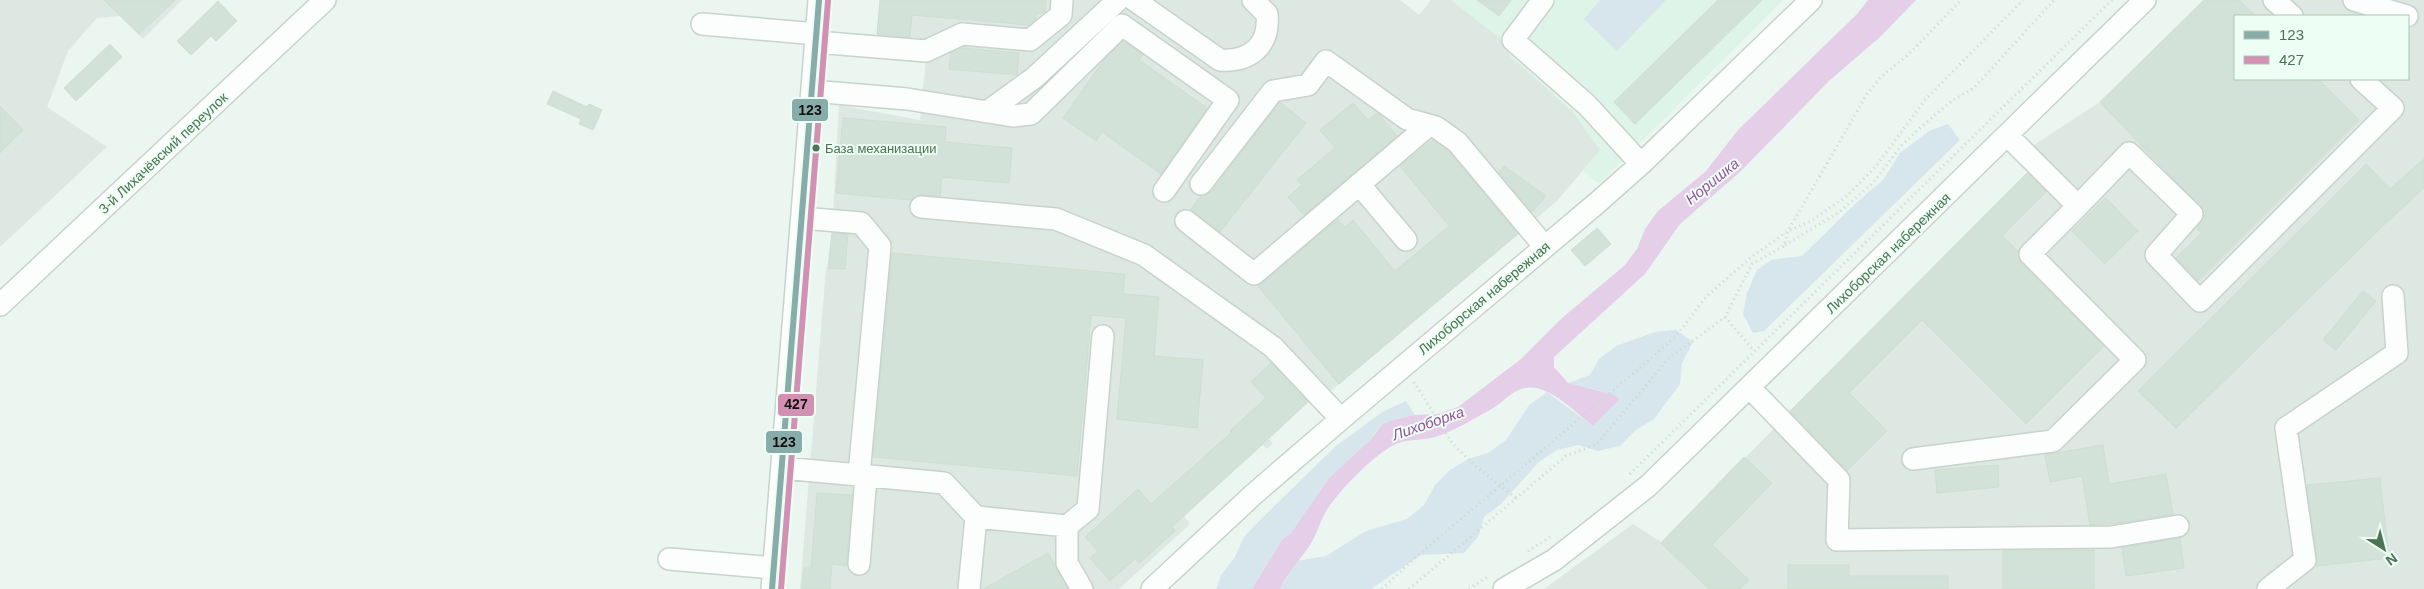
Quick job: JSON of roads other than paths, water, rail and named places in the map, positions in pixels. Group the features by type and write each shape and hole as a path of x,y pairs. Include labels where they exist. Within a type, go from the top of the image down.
{"street":[{"name":"3-й Лихачёвский переулок","path":"0,305 325,0"},
{"path":"669,559 773,579 819,0"},
{"path":"702,24 926,51 962,34 1030,40 1061,15 1062,0"},
{"path":"987,112 1034,78 1131,0 1220,60 1235,61 1249,56 1262,43 1268,28 1267,14 1262,6 1253,0"},
{"path":"1543,0 1513,40 1587,105 1641,164"},
{"name":"Лихоборская набережная","path":"1152,589 1254,494 1341,418 1641,164 1811,0"},
{"name":"Лихоборская набережная","path":"1499,581 1554,560 1600,526 1648,486 2145,0"},
{"path":"2274,0 2291,15"},
{"path":"2354,0 2404,15"},
{"path":"2409,17 2424,22"},
{"path":"812,91 906,100 1013,116 1031,114 1122,25 1228,100 1164,190"},
{"path":"1200,184 1273,91 1308,85 1326,61 1407,119 1436,127 1457,142 1545,247"},
{"path":"1913,459 2053,441 2134,360 2030,254 2129,153 2192,214 2156,255 2200,301 2393,108 2362,80"},
{"path":"1186,221 1254,274 1429,125"},
{"path":"2008,136 2078,206"},
{"path":"1359,184 1406,240"},
{"path":"921,207 1056,219 1144,255 1273,347 1341,418"},
{"path":"802,218 861,223 880,246 862,476 859,564"},
{"path":"2268,589 2305,560 2286,428 2397,353 2393,296"},
{"path":"782,468 944,483 976,518 1067,526 1088,508 1103,336"},
{"path":"1750,388 1839,480 1837,540 2111,537 2178,526"},
{"path":"969,589 976,518"},
{"path":"1067,526 1067,563 1082,589"}],"water":[{"path":"1868,0 1916,0 1880,37 1829,81 1740,172 1680,224 1645,274 1554,357 1554,367 1568,383 1615,395 1619,400 1593,426 1552,394 1529,387 1511,394 1495,407 1449,432 1435,437 1404,441 1394,445 1369,463 1337,497 1325,514 1310,545 1280,589 1252,589 1282,540 1291,533 1329,478 1369,441 1383,424 1415,415 1438,414 1458,407 1521,359 1562,318 1624,266 1637,249 1645,229 1658,211 1706,171 1738,130 1857,14"}],"place":[{"name":"База механизации","path":"816,148"}],"water label":[{"name":"Норишка","path":"1712,181"},
{"name":"Лихоборка","path":"1428,423"}]}
